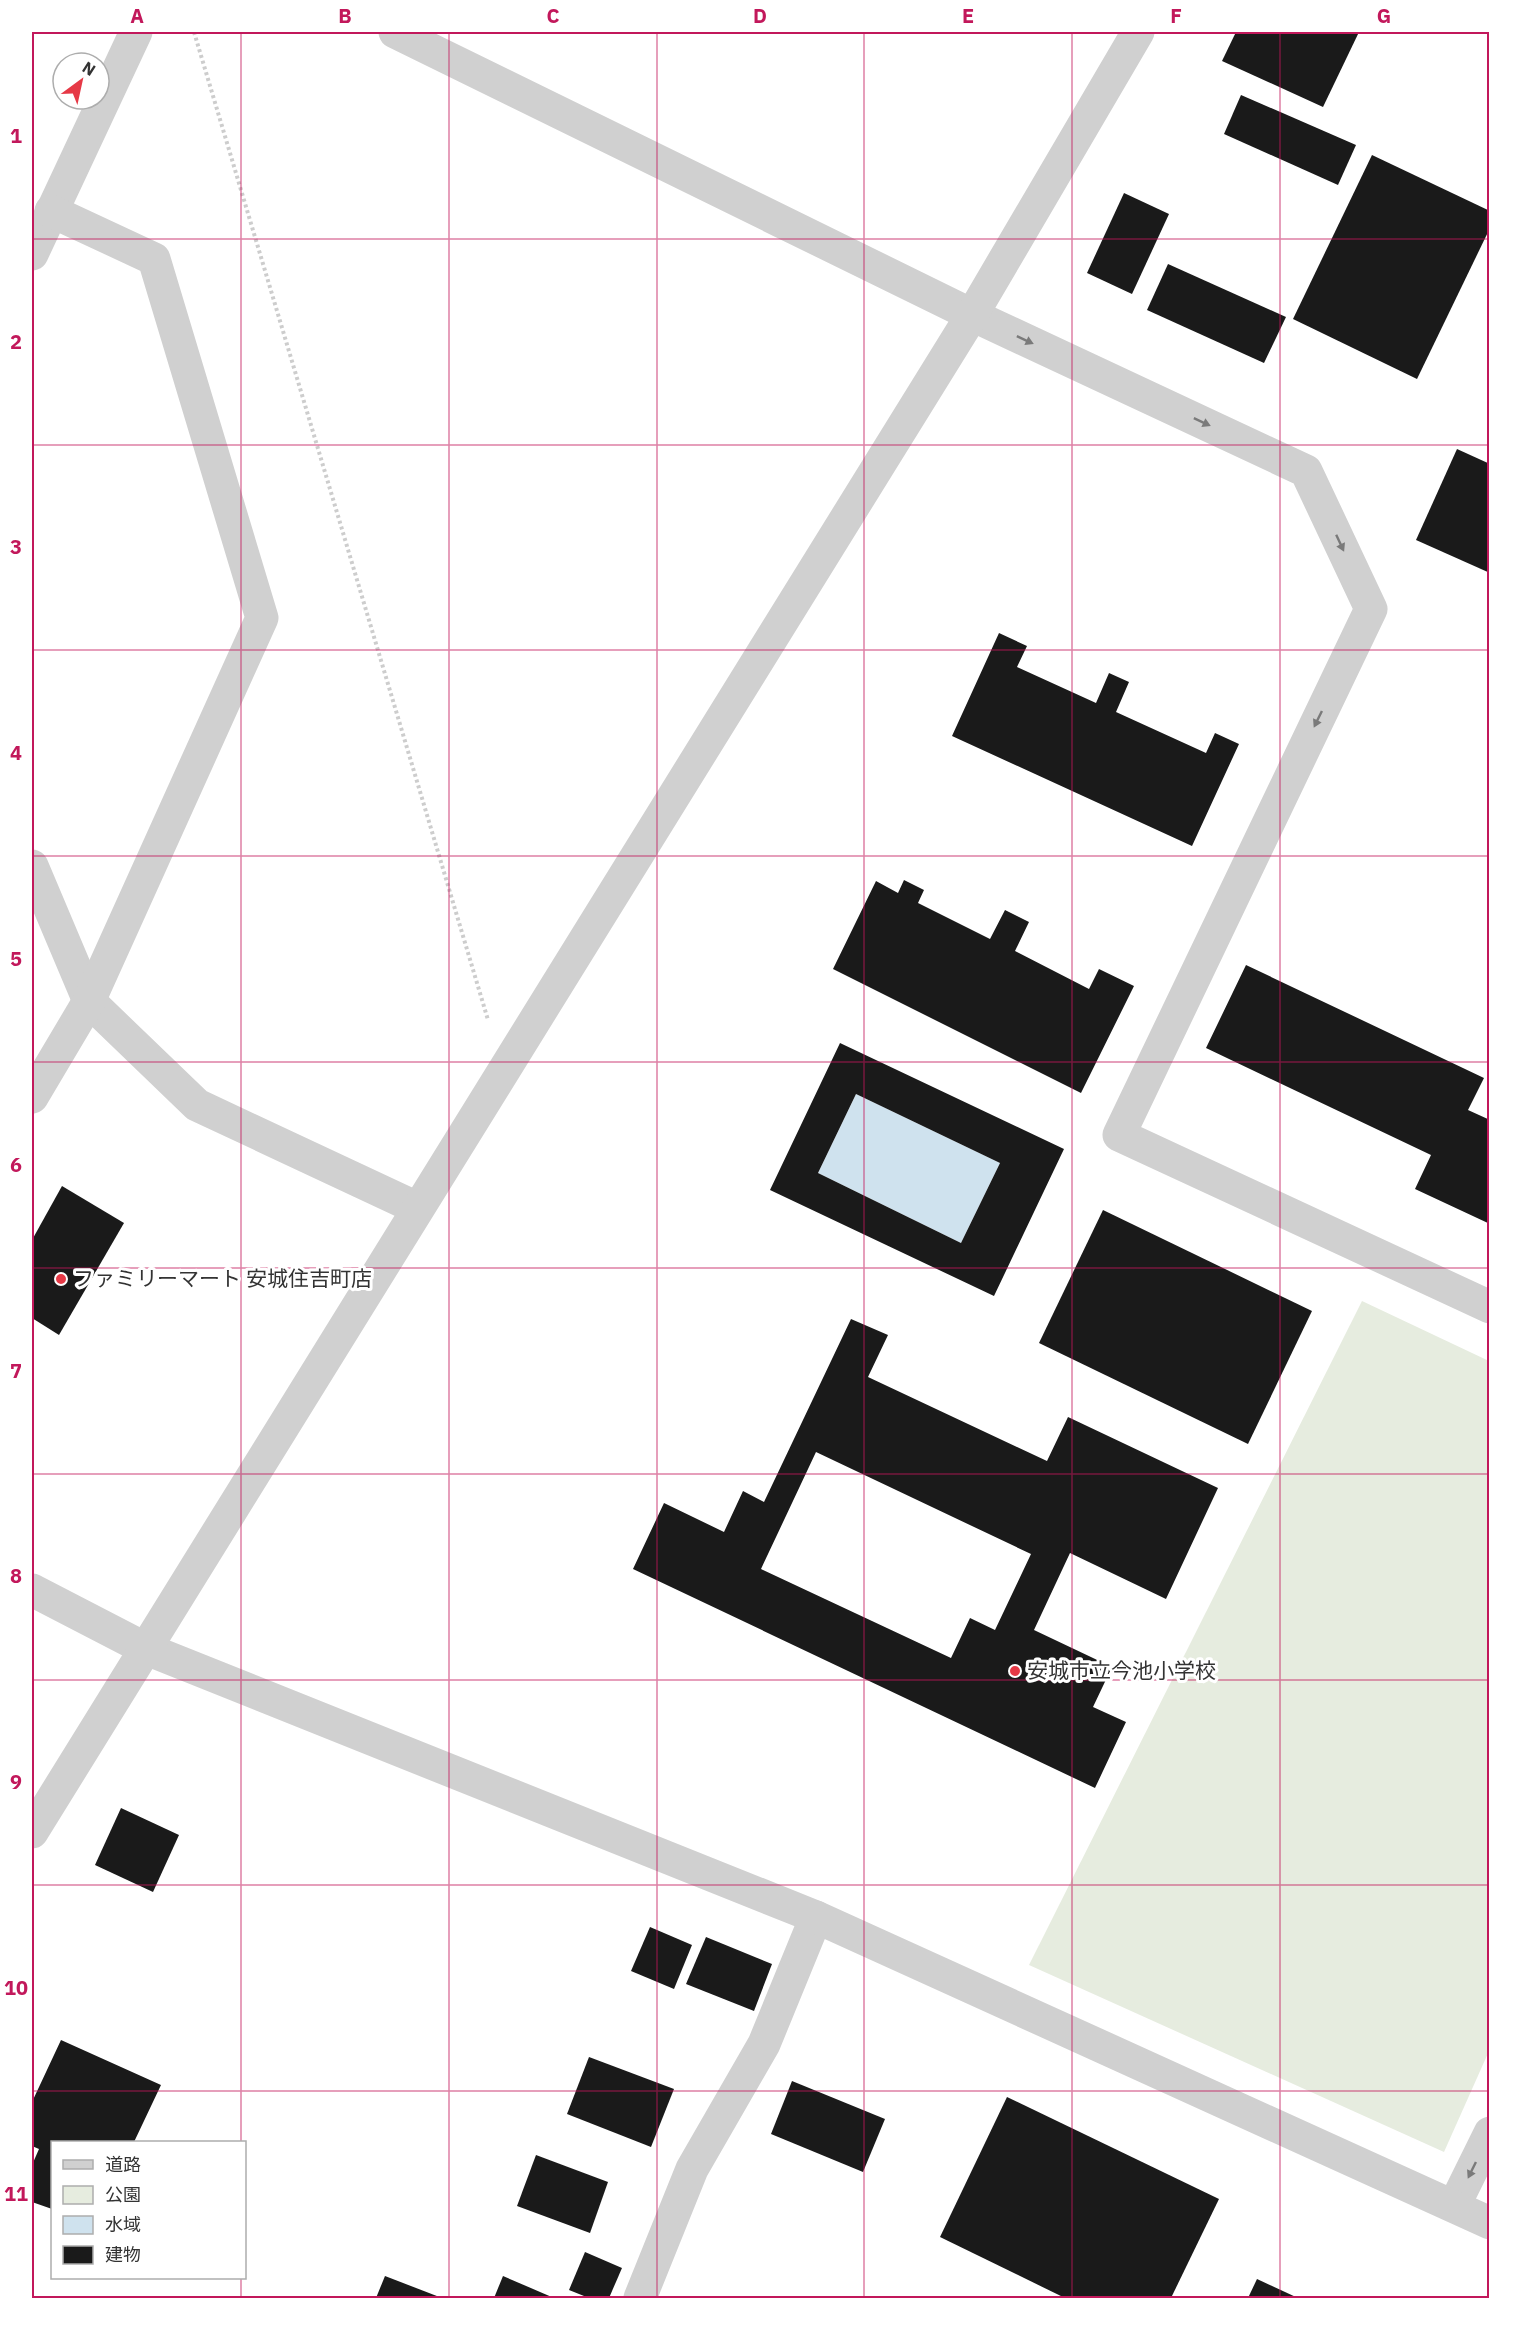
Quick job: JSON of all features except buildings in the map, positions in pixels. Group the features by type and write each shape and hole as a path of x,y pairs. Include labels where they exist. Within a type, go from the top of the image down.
{"street":[{"path":"32,254 136,32"},
{"path":"395,32 972,315 1306,471 1371,609 1119,1135 1490,1307"},
{"path":"32,1832 972,315 1138,32"},
{"path":"32,1097 89,1001 262,618 154,259 51,212"},
{"path":"32,867 89,1001 197,1106 417,1208"},
{"path":"32,1590 144,1648 816,1917 1490,2223"},
{"path":"640,2298 692,2169 764,2044 816,1917"},
{"path":"1454,2206 1490,2133"}],"path":[{"path":"194,32 503,1071"}],"green space":[{"path":"1362,1301 1489,1361 1489,2051 1444,2152 1029,1965"}],"water":[{"path":"856,1094 1000,1163 961,1243 818,1173"}],"place":[{"name":"ファミリーマート 安城住吉町店","path":"61,1279"},
{"name":"安城市立今池小学校","path":"1015,1671"}]}
